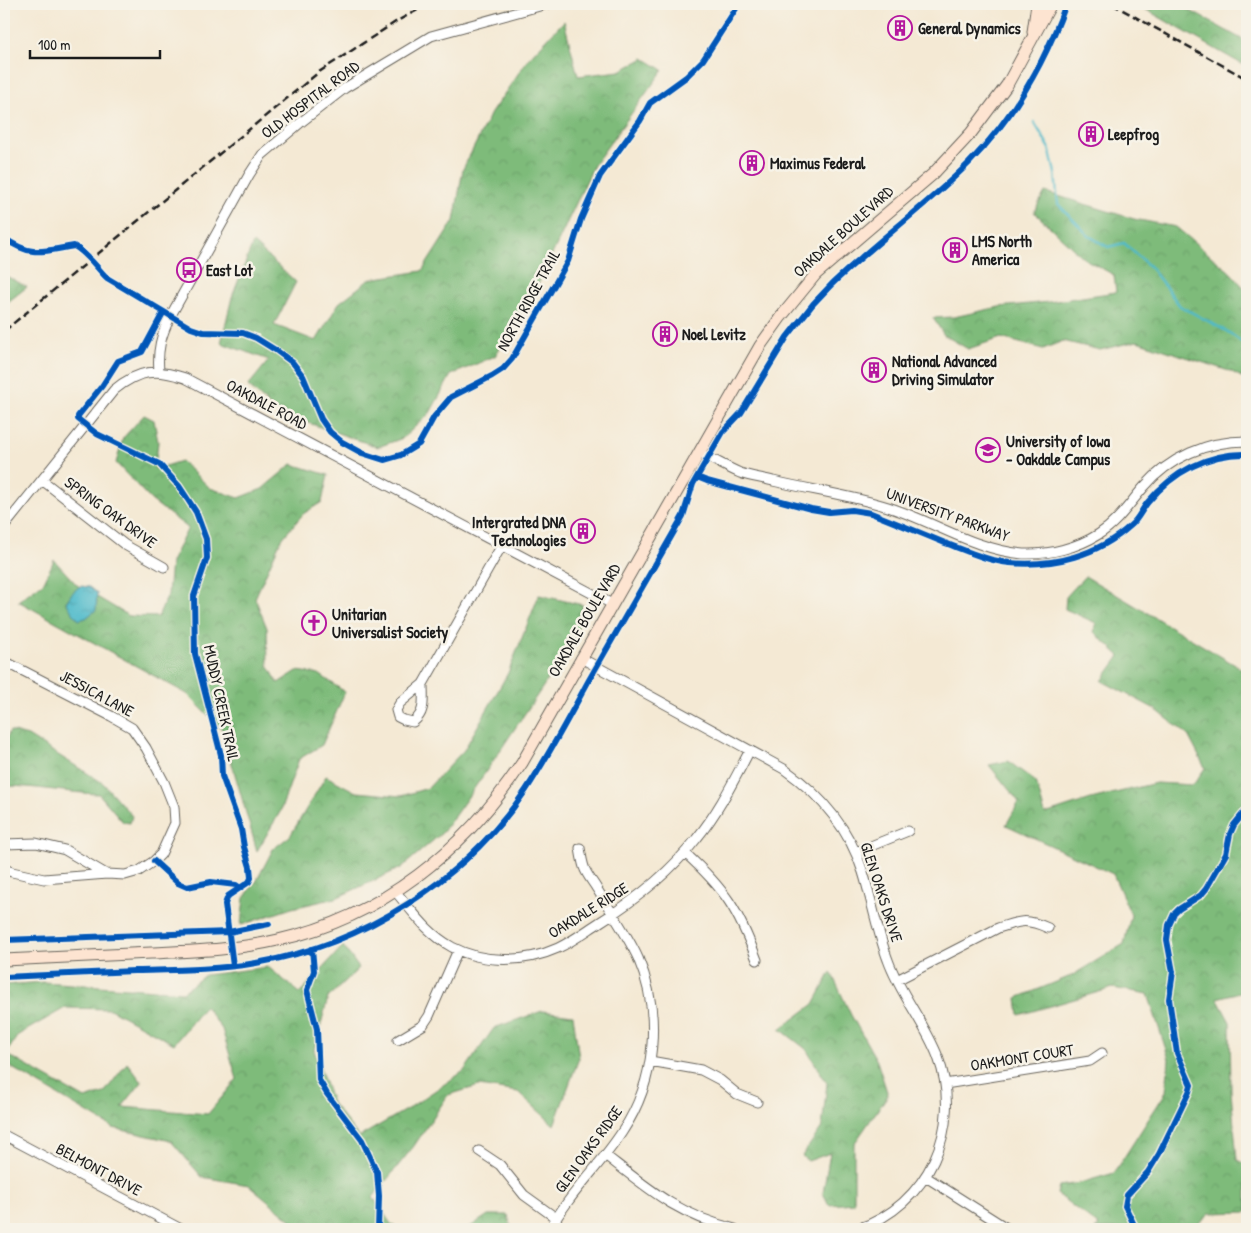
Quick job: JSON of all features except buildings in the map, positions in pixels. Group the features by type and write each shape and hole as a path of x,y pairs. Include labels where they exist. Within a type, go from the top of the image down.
{"main road":[{"name":"OAKDALE BOULEVARD","path":"1032,37 1037,4"},
{"name":"OAKDALE BOULEVARD","path":"4,960 210,951 267,943 320,928 358,912 419,875 450,849 489,809 522,762 760,346 794,299 816,274 932,174 982,120 1002,92 1051,4"}],"street":[{"name":"OLD HOSPITAL ROAD","path":"159,372 157,355 170,317 262,154 345,88 431,36 547,4"},
{"name":"OAKDALE ROAD","path":"4,527 114,390 125,381 146,372 172,373 185,378 612,604"},
{"name":"UNIVERSITY PARKWAY","path":"699,453 741,473 890,507 985,546 1025,554 1048,553 1085,542 1116,521 1160,471 1182,456 1225,442 1247,441"},
{"name":"SPRING OAK DRIVE","path":"42,480 125,546 164,568"},
{"path":"423,684 502,545"},
{"name":"GLEN OAKS DRIVE","path":"581,658 784,769 814,792 838,821 856,852 881,941 897,980 937,1055 945,1084 947,1114 939,1150 926,1177 896,1209 882,1219 858,1229"},
{"name":"JESSICA LANE","path":"4,661 132,728 146,748 164,782 174,806 175,823 161,854 139,871 126,875 107,874 44,878 4,869"},
{"name":"OAKDALE RIDGE","path":"395,891 427,929 439,939 458,950 483,958 499,960 531,958 560,947 647,890 685,853 711,819 750,750"},
{"path":"856,852 908,831"},
{"path":"4,844 36,843 64,850 107,874"},
{"name":"GLEN OAKS RIDGE","path":"550,1229 556,1218 622,1133 635,1110 644,1087 650,1061 653,1026 648,990 638,958 584,867 580,848"},
{"path":"685,853 709,874 731,902 740,918 757,960"},
{"path":"897,980 998,928 1013,923 1032,921 1048,928"},
{"path":"398,1040 423,1025 429,1016 458,950"},
{"name":"OAKMONT COURT","path":"945,1084 1090,1061 1102,1053"},
{"path":"650,1061 701,1070 720,1080 737,1094 758,1102"},
{"name":"BELMONT DRIVE","path":"4,1135 181,1229"},
{"path":"479,1151 500,1165 524,1195 556,1218"},
{"path":"605,1155 662,1199 679,1209 714,1224 735,1229"},
{"path":"926,1177 1008,1229"}],"green space":[{"path":"1136,4 1178,4 1247,42 1247,67"},
{"path":"564,21 578,76 620,71 644,58 663,70 594,165 534,293 495,356 451,375 430,413 403,438 378,447 277,412 248,386 269,360 221,343 232,297 253,243 296,282 274,325 316,341 339,303 370,279 422,271 454,221 463,169 491,113 529,58"},
{"path":"1045,192 1134,219 1176,227 1230,272 1247,291 1247,380 1232,372 1137,341 1100,350 1063,341 1043,349 1001,338 968,349 944,335 933,318 954,317 999,307 1116,292 1114,275 1083,258 1034,212"},
{"path":"4,275 27,287 4,305"},
{"path":"144,415 154,420 158,442 155,469 181,461 210,488 239,498 262,489 292,464 328,475 322,502 303,514 281,540 255,598 267,628 268,665 278,683 297,671 319,674 345,692 322,745 299,759 280,812 257,851 222,729 187,694 18,601 44,582 54,560 77,585 129,616 158,617 168,595 171,562 188,528 151,500 116,463 123,438"},
{"path":"1085,576 1247,672 1247,979 1244,991 1217,998 1230,1022 1231,1091 1237,1160 1247,1165 1247,1212 1210,1213 1192,1229 1095,1229 1099,1226 1057,1194 1059,1186 1080,1183 1114,1173 1166,1092 1169,1059 1148,994 1113,988 1019,1015 1017,998 1071,976 1124,944 1131,915 1113,874 1006,825 1019,802 989,765 1008,761 1036,782 1045,814 1091,799 1156,783 1193,785 1205,768 1188,735 1155,709 1102,681 1120,656 1094,632 1096,623 1065,609 1066,597"},
{"path":"539,595 583,605 575,639 443,832 401,868 336,898 292,908 241,925 244,898 257,880 273,849 290,836 326,776 356,792 401,796 428,788 464,750 508,673"},
{"path":"10,731 28,736 103,783 132,816 130,823 123,822 99,794 4,786 4,743"},
{"path":"343,946 359,968 328,998 314,1050 332,1103 359,1137 409,1108 464,1071 494,1028 542,1011 573,1015 579,1058 554,1125 518,1092 479,1086 448,1095 414,1146 373,1197 391,1224 401,1229 302,1229 249,1185 202,1177 171,1141 113,1128 4,1063 4,985 43,982 183,992 205,975 268,967 300,993","holes":["205,1006 222,1029 237,1079 208,1114 122,1107 142,1082 127,1063 104,1093 85,1099 6,1054 18,1035 65,1008 110,1009 174,1044"]},
{"path":"831,972 851,1015 877,1061 888,1095 854,1144 854,1203 829,1205 823,1193 830,1153 808,1161 802,1156 822,1127 827,1083 806,1049 780,1029 814,1004"},
{"path":"488,1215 508,1215 511,1229 467,1229"}],"water":[{"path":"80,586 89,587 97,593 96,610 86,618 79,620 66,602"}],"waterway":[{"path":"1034,122 1049,147 1055,173 1058,204 1089,236 1108,247 1124,243 1151,268 1180,306 1228,332 1247,346"}],"railway":[{"path":"4,331 319,72 397,21 429,4"},
{"path":"1112,4 1247,79"}],"cycle path":[{"name":"NORTH RIDGE TRAIL","path":"4,238 30,251 46,251 74,246 88,257 107,278 191,328 203,332 243,333 256,338 293,363 303,376 321,419 330,432 342,442 362,453 384,460 401,455 419,444 434,417 451,397 492,376 503,369 512,359 568,261 581,219 600,176 640,121 650,103 686,77 703,60 739,4"},
{"path":"4,977 211,968 256,963 296,954 335,941 372,924 408,904 442,880 473,852 501,823 526,790 543,763 683,516 693,484 723,432 741,413 787,337 813,304 832,284 953,179 985,146 1013,108 1038,68 1066,4"},
{"name":"MUDDY CREEK TRAIL","path":"163,313 142,352 118,361 102,386 78,416 78,419 97,434 159,464 179,486 196,512 206,539 207,558 194,596 195,654 221,755 222,776 241,829 251,878 249,882 228,896 225,904 233,966"},
{"path":"697,477 811,509 829,512 852,510 871,513 985,558 1026,564 1058,561 1089,552 1104,545 1133,524 1158,491 1180,473 1192,466 1219,457 1247,454"},
{"path":"1136,1229 1125,1206 1127,1195 1148,1172 1159,1154 1191,1085 1177,1053 1169,999 1173,972 1167,940 1169,925 1174,914 1179,909 1201,895 1206,889 1226,854 1234,825 1247,809"},
{"path":"154,861 178,883 187,887 211,882 236,885 240,888"},
{"path":"4,940 229,932 269,924"},
{"path":"312,949 314,971 307,990 317,1029 319,1080 327,1094 362,1140 377,1172 379,1196 378,1229"}],"place":[{"name":"General Dynamics","path":"900,28"},
{"name":"Leepfrog","path":"1091,134"},
{"name":"Maximus Federal","path":"752,163"},
{"name":"LMS North America","path":"955,250"},
{"name":"East Lot","path":"189,270"},
{"name":"Noel Levitz","path":"665,334"},
{"name":"National Advanced Driving Simulator","path":"874,370"},
{"name":"University of Iowa - Oakdale Campus","path":"988,450"},
{"name":"Intergrated DNA Technologies","path":"583,531"},
{"name":"Unitarian Universalist Society","path":"314,623"}]}
